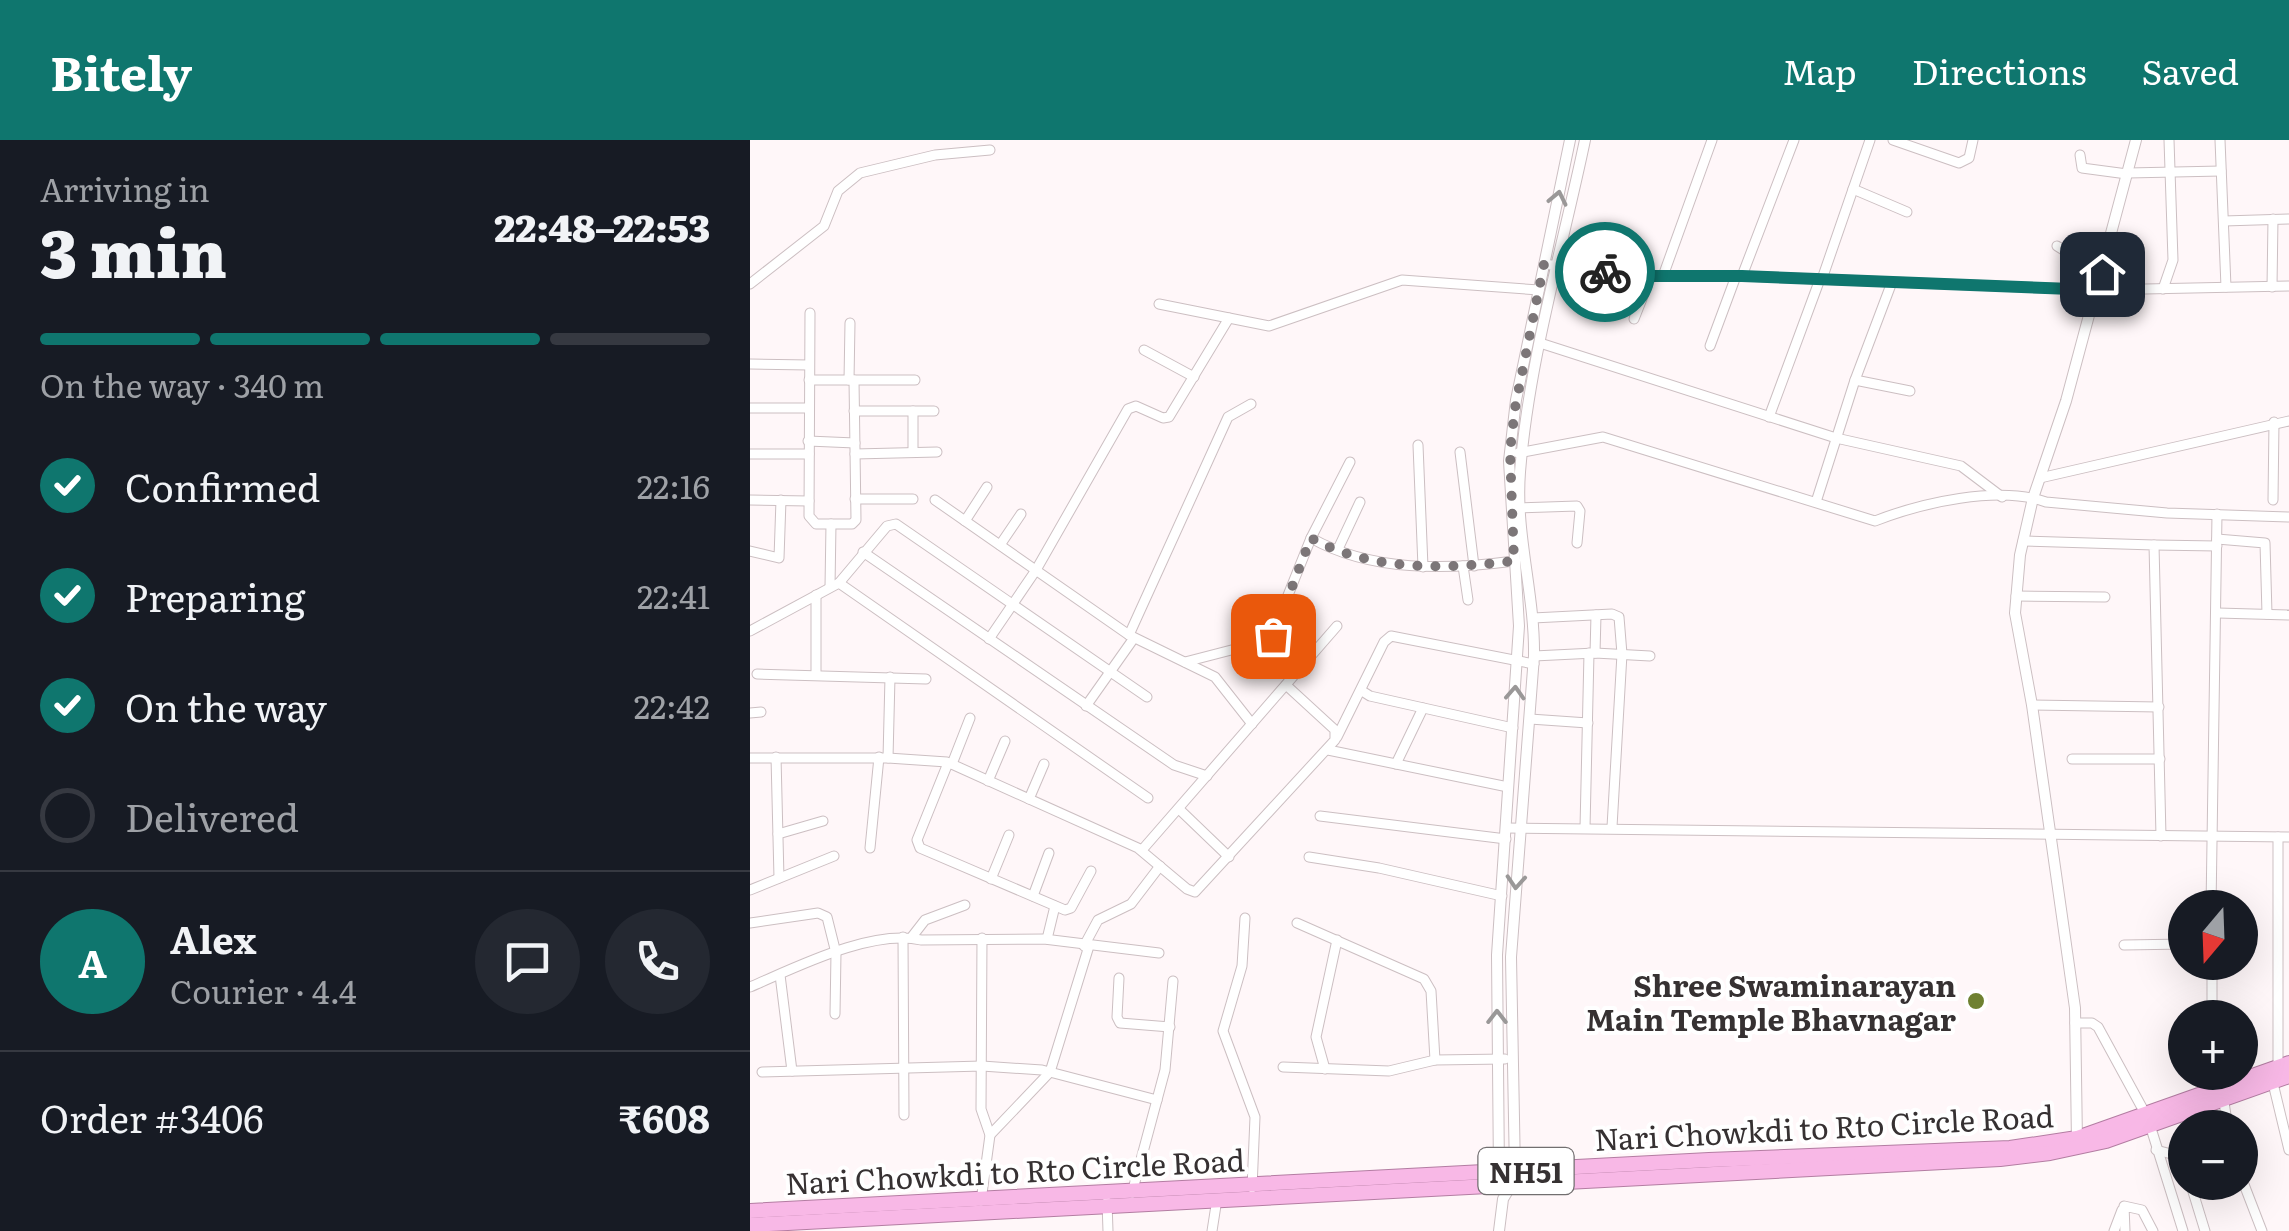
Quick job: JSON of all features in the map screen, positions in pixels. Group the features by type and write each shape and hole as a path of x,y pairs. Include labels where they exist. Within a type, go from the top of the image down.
{"highway":[{"name":"Nari Chowkdi to Rto Circle Road","path":"2258,1075 2282,1068"},
{"name":"Nari Chowkdi to Rto Circle Road","path":"750,1211 1107,1199 1132,1192 1506,1183 2077,1143 2148,1120 2211,1090"},
{"name":"NH51","path":"750,1225 1107,1199 1217,1198 1252,1191"}],"street":[{"path":"945,140 948,154"},
{"path":"1506,1183 1497,962 1519,618 1515,408 1570,140"},
{"path":"1500,1231 1513,1058 1512,957 1534,660 1532,618 1516,555 1520,508 1516,453 1585,140"},
{"path":"1664,276 1712,140"},
{"path":"1710,346 1794,140"},
{"path":"1769,417 1870,140"},
{"path":"1893,140 1959,164 1968,158 1972,140"},
{"path":"2077,1143 2075,1023 2032,705 2014,613 2023,541 2034,498 2098,290 2136,140"},
{"path":"2163,288 2173,260 2170,140"},
{"path":"2220,140 2226,288"},
{"path":"750,284 824,226 838,191 860,173 948,154 990,150"},
{"path":"2080,155 2082,168 2128,174 2222,171"},
{"path":"1852,189 1907,212"},
{"path":"2224,220 2289,218"},
{"path":"2272,287 2274,219"},
{"path":"2057,246 2102,274"},
{"path":"1544,264 1651,276 2098,290 2289,286"},
{"path":"1634,319 1651,276"},
{"path":"1159,304 1277,325 1402,280 1539,290"},
{"path":"1816,502 1854,380 1892,282"},
{"path":"810,313 808,454 812,523 854,522 850,323"},
{"path":"990,639 1036,570 1128,409 1136,406 1166,418 1229,318"},
{"path":"1540,343 1836,438 1961,466 2002,498"},
{"path":"1144,350 1194,377"},
{"path":"750,364 809,364"},
{"path":"809,380 916,380"},
{"path":"1854,380 1910,391"},
{"path":"1086,706 1132,636 1228,417 1251,404"},
{"path":"750,408 808,408"},
{"path":"854,411 934,412"},
{"path":"913,411 913,452"},
{"path":"2040,478 2289,421"},
{"path":"2273,500 2274,422"},
{"path":"1516,453 1603,437 1876,521 1904,509 1962,497 2034,498 2046,502 2289,517"},
{"path":"808,441 937,452"},
{"path":"1418,445 1424,566"},
{"path":"1460,452 1468,600"},
{"path":"750,454 808,454"},
{"path":"1184,662 1270,640 1311,538 1350,462"},
{"path":"965,521 987,487"},
{"path":"855,499 913,499"},
{"path":"750,500 809,501"},
{"path":"750,551 779,558 782,500"},
{"path":"935,500 1132,636 1219,680 1252,724"},
{"path":"1338,549 1360,502"},
{"path":"1520,508 1577,506 1577,543"},
{"path":"1000,545 1021,514"},
{"path":"2212,890 2217,514"},
{"path":"831,524 834,585"},
{"path":"750,631 834,585 887,526 896,524 1148,698"},
{"path":"1311,538 1385,563 1468,566 1516,555"},
{"path":"2023,541 2264,543 2267,614"},
{"path":"2154,545 2161,836"},
{"path":"863,552 1174,765 1207,776"},
{"path":"834,585 1148,798"},
{"path":"816,595 816,676"},
{"path":"2016,596 2105,597"},
{"path":"2218,613 2289,615"},
{"path":"1585,828 1596,615"},
{"path":"1532,618 1620,617 1622,654 1612,828"},
{"path":"1142,850 1337,626"},
{"path":"750,758 883,758 950,764 1142,850 1195,892 1328,750 1362,691 1384,642 1391,636 1517,660 1592,653 1650,656"},
{"path":"757,674 926,678"},
{"path":"870,848 890,678"},
{"path":"1286,685 1335,730 1336,737"},
{"path":"1362,691 1513,728"},
{"path":"2032,705 2159,707"},
{"path":"1396,764 1423,708"},
{"path":"970,718 917,840 918,846 1064,910 1070,908 1092,872"},
{"path":"1530,719 1588,724"},
{"path":"988,781 1005,741"},
{"path":"1328,750 1508,787"},
{"path":"776,757 779,878"},
{"path":"2072,760 2160,760"},
{"path":"1029,799 1044,764"},
{"path":"1178,809 1229,857"},
{"path":"1320,816 1506,833 1520,829 1612,828 2284,837 2282,1068 2289,1150"},
{"path":"778,834 823,821"},
{"path":"990,878 1009,835"},
{"path":"1032,896 1049,852"},
{"path":"750,890 834,856"},
{"path":"1309,857 1380,868 1502,896"},
{"path":"990,1135 1050,1072 1086,946 1098,920 1131,904 1160,866"},
{"path":"904,1115 907,938 924,920 965,906"},
{"path":"1046,939 1054,906"},
{"path":"750,923 823,914 830,922 836,953 835,1014"},
{"path":"1244,918 1242,966 1223,1032 1254,1117 1252,1191"},
{"path":"1297,923 1418,974 1428,984 1435,1060"},
{"path":"750,987 866,942 907,938 1046,939 1159,953"},
{"path":"981,1201 990,1135 982,1114 982,938"},
{"path":"1325,1069 1316,1037 1337,940"},
{"path":"2124,944 2168,944"},
{"path":"780,974 792,1071"},
{"path":"1118,978 1116,1017 1120,1023 1170,1027"},
{"path":"1132,1192 1167,1058 1172,981"},
{"path":"2075,1023 2098,1027 2148,1120 2183,1231"},
{"path":"1283,1067 1390,1071 1435,1060 1513,1058"},
{"path":"762,1072 982,1066 1050,1072 1157,1100"},
{"path":"2156,1150 2168,1153"},
{"path":"1212,1231 1217,1198"},
{"path":"1107,1199 1108,1231"},
{"path":"2196,1200 2205,1231"},
{"path":"2250,1200 2262,1231"},
{"path":"2114,1231 2124,1206"},
{"path":"2124,1206 2125,1231"},
{"path":"2124,1206 2142,1210 2153,1231"}],"way so far":[{"path":"1273,636 1311,538 1385,563 1432,568 1514,561 1510,451 1544,264 1605,272"}],"place":[{"name":"Shree Swaminarayan Main Temple Bhavnagar","path":"1976,1001"}],"route":[{"path":"1605,272 1632,276 1742,276 2098,290 2102,274"}]}
